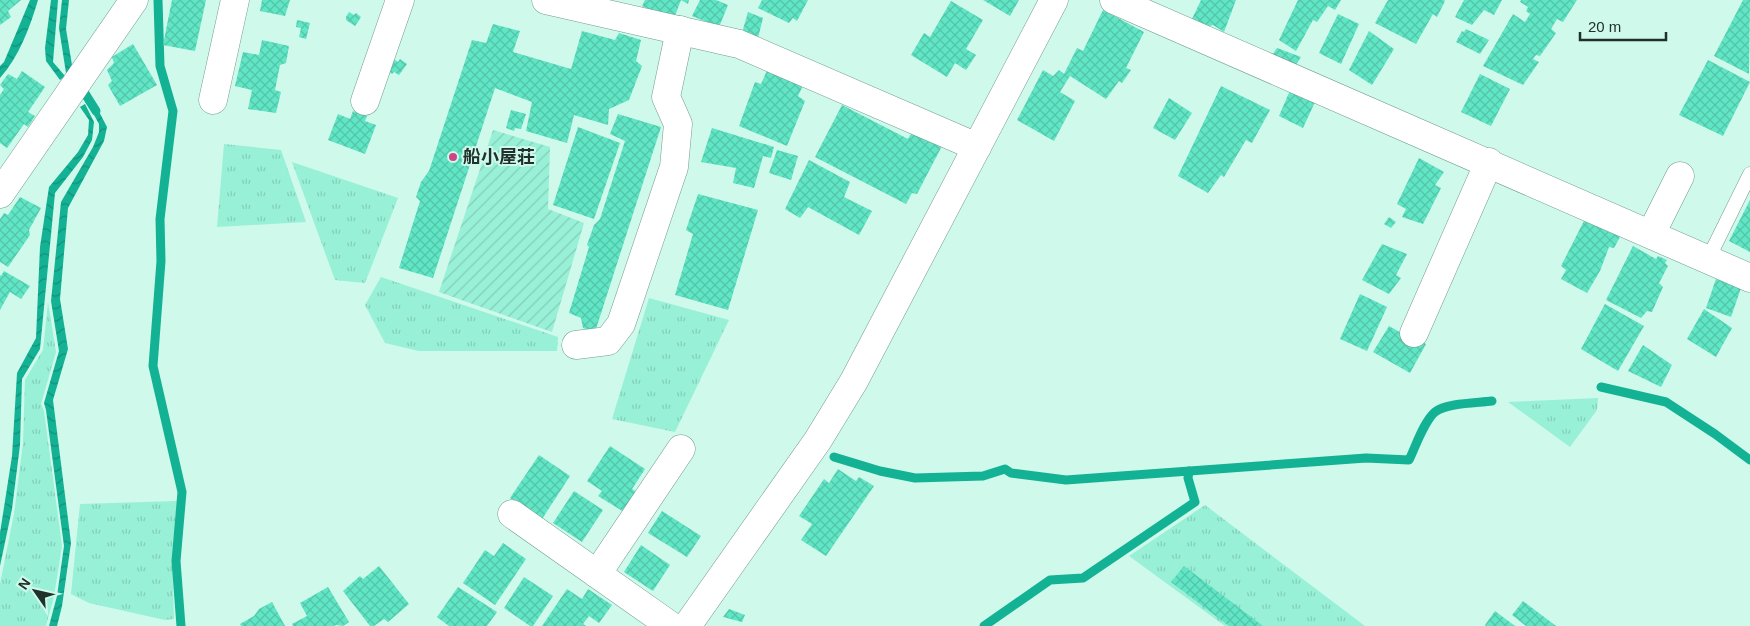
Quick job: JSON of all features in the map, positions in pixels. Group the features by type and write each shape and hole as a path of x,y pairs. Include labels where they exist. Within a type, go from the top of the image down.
{"street":[{"path":"0,194 134,0"},
{"path":"213,100 235,0"},
{"path":"365,101 400,0"},
{"path":"546,0 739,44 977,148"},
{"path":"687,626 818,440 854,381 1054,0"},
{"path":"1114,0 1489,162 1750,278"},
{"path":"576,345 608,341 621,324 674,167 678,124 666,97 680,30"},
{"path":"1414,333 1489,162"},
{"path":"1651,234 1680,176"},
{"path":"597,574 681,449"},
{"path":"512,514 671,626"}],"lane":[{"path":"1708,259 1750,174"}],"green space":[{"path":"493,130 550,147 548,209 584,223 552,332 439,292"},
{"path":"224,144 281,150 306,222 217,227"},
{"path":"292,162 398,198 365,283 335,280"},
{"path":"381,277 558,337 557,351 419,351 385,343 365,305"},
{"path":"649,298 729,320 675,432 612,419"},
{"path":"48,302 56,352 41,404 44,411 62,546 54,596 46,626 0,626 0,584 14,514 23,443 25,380 43,350"},
{"path":"1598,398 1597,410 1570,447 1508,402"},
{"path":"177,501 172,556 174,619 165,620 89,603 71,594 80,504"},
{"path":"1205,505 1365,626 1225,626 1129,556"}],"water":[{"path":"30,0 38,0 27,31 13,61 0,78 0,66 4,62"},
{"path":"51,0 58,0 53,62 65,76 60,80 46,61 45,48"},
{"path":"62,0 69,0 66,29 73,71 66,73 59,28"},
{"path":"92,98 107,127 104,141 68,208 60,299 68,349 53,400 71,543 62,606 57,626 49,626 57,596 64,546 44,403 59,351 51,301 61,202 93,147 99,132 99,124 88,104"},
{"path":"85,104 94,122 92,140 83,157 55,193 40,349 22,379 20,445 12,509 0,566 0,533 12,456 17,373 36,338 40,247 49,187 78,152 88,135 89,120 80,107"}],"building":[{"path":"0,0 21,0 8,11 11,17 0,25"},
{"path":"172,0 206,0 195,51 163,45"},
{"path":"262,0 290,0 285,16 260,11"},
{"path":"645,0 681,0 673,21 642,6"},
{"path":"681,0 689,0 688,4"},
{"path":"700,0 716,0 728,5 719,27 692,16"},
{"path":"762,0 808,0 797,21 793,18 789,23 758,8"},
{"path":"983,0 1019,0 1010,16"},
{"path":"1201,0 1236,0 1224,32 1213,25 1204,28 1192,19"},
{"path":"1298,0 1341,0 1335,10 1328,6 1317,22 1313,20 1296,51 1279,40"},
{"path":"1388,0 1445,1 1437,17 1433,14 1416,44 1375,23"},
{"path":"1464,0 1502,0 1494,15 1484,10 1472,25 1455,17"},
{"path":"1521,0 1577,0 1563,22 1557,19 1551,29 1556,33 1540,56 1536,55 1533,59 1539,62 1523,85 1483,66 1513,14 1525,22 1530,14 1526,11 1528,7 1520,2"},
{"path":"1743,0 1750,0 1749,74 1714,56"},
{"path":"951,1 983,20 966,49 976,55 966,70 955,63 947,77 911,55 924,33 930,37"},
{"path":"1103,10 1144,32 1126,68 1131,70 1122,83 1119,81 1106,99 1070,76 1060,92 1075,101 1054,141 1017,120 1043,70 1053,76 1059,70 1064,74 1077,48 1083,51"},
{"path":"349,12 354,15 356,13 361,17 355,26 346,20"},
{"path":"748,12 763,18 758,38 742,33"},
{"path":"1338,14 1359,24 1341,64 1319,53"},
{"path":"297,20 310,23 306,39 299,37 301,28 296,27"},
{"name":"船小屋荘","path":"493,24 520,31 513,52 571,69 582,31 615,40 619,33 641,40 636,61 642,66 629,100 609,109 608,125 574,115 567,143 526,131 532,102 495,88 433,278 399,268 420,201 416,197 421,182 429,171 472,40 486,43"},
{"path":"1466,29 1489,40 1480,54 1456,42 1462,31 1464,32"},
{"path":"1369,31 1394,49 1372,85 1349,70"},
{"path":"262,40 289,46 286,63 280,65 275,90 281,92 276,113 248,109 252,90 235,86 243,52 259,55"},
{"path":"133,44 157,85 120,106 108,85 112,81 107,70 114,63 112,57"},
{"path":"1277,48 1301,57 1295,66 1271,57"},
{"path":"392,58 398,62 400,59 407,64 399,75 394,72 392,74 384,68"},
{"path":"1708,60 1750,82 1723,136 1679,115"},
{"path":"769,66 805,81 798,96 805,101 787,146 739,126 755,82 761,84"},
{"path":"22,71 45,87 28,112 35,116 28,127 24,124 7,148 0,143 0,95 4,89 0,85 8,74 17,79"},
{"path":"1480,74 1510,89 1491,126 1461,112"},
{"path":"1221,86 1270,110 1252,143 1246,140 1224,177 1221,175 1208,193 1178,176"},
{"path":"1291,88 1315,102 1303,128 1279,116"},
{"path":"1169,98 1192,113 1175,140 1153,128"},
{"path":"842,105 908,139 912,132 942,146 917,194 912,193 906,204 815,157"},
{"path":"511,110 526,114 521,129 515,128 514,131 506,128"},
{"path":"353,111 367,116 365,121 376,125 365,154 328,140 338,114 350,119"},
{"path":"618,114 661,127 595,332 583,328 581,318 569,313 589,247 587,245 594,225 600,219 625,141 610,134"},
{"path":"578,127 620,143 594,219 553,205"},
{"path":"712,128 774,147 771,158 763,156 754,188 733,183 736,168 701,162"},
{"path":"777,150 798,156 791,180 769,173"},
{"path":"1419,158 1444,172 1435,185 1441,188 1423,224 1402,217 1406,209 1397,204"},
{"path":"809,160 850,182 844,197 872,211 859,235 808,207 800,218 785,209"},
{"path":"698,194 758,210 728,310 675,295 693,234 686,230"},
{"path":"20,197 41,208 29,230 30,235 8,267 0,262 0,219 4,213 8,215"},
{"path":"1750,200 1750,252 1729,241"},
{"path":"1389,217 1396,222 1391,228 1384,224"},
{"path":"1585,219 1622,233 1614,248 1609,247 1600,271 1587,293 1561,279 1566,270 1561,266"},
{"path":"1382,244 1407,254 1396,275 1401,278 1389,294 1362,280"},
{"path":"1633,246 1656,259 1658,256 1667,260 1665,263 1668,266 1659,283 1663,287 1652,312 1647,311 1641,318 1606,300"},
{"path":"4,271 30,286 21,299 10,292 0,310 0,275"},
{"path":"1716,279 1741,288 1731,317 1706,308"},
{"path":"1360,294 1387,307 1367,351 1340,339"},
{"path":"1605,304 1644,326 1618,371 1581,349"},
{"path":"1704,309 1732,328 1716,357 1687,339"},
{"path":"1389,326 1414,340 1417,337 1426,344 1410,373 1373,352"},
{"path":"1643,345 1672,365 1661,387 1628,371"},
{"path":"610,446 645,469 632,489 637,492 624,512 598,496 602,491 587,481"},
{"path":"539,455 570,476 542,519 510,498"},
{"path":"838,469 856,481 859,477 874,486 826,556 801,540 812,524 799,516 824,479 829,483"},
{"path":"574,491 603,510 582,542 553,523"},
{"path":"662,511 701,536 687,557 648,533"},
{"path":"503,543 526,559 495,605 463,583 485,550 494,556"},
{"path":"641,545 670,565 653,591 624,572"},
{"path":"379,566 409,604 388,622 384,619 374,626 370,626 343,591 360,576 363,579"},
{"path":"1184,566 1263,626 1229,626 1171,582"},
{"path":"524,577 553,596 533,626 530,626 504,608"},
{"path":"328,587 349,622 343,626 293,626 292,624 307,616 300,603"},
{"path":"458,587 497,612 487,626 449,626 437,617"},
{"path":"567,589 582,599 588,589 612,605 599,623 589,616 583,624 586,626 542,626"},
{"path":"1523,601 1556,626 1526,626 1512,615"},
{"path":"272,602 285,626 241,626 240,624 254,616 259,609"},
{"path":"729,609 745,615 742,622 723,617"},
{"path":"1495,611 1515,626 1486,626"}],"waterway":[{"path":"158,0 160,66 173,111 160,219 161,261 153,366 182,492 176,561 181,626"},
{"path":"79,84 96,111"},
{"path":"1601,387 1666,402 1715,434 1750,460"},
{"path":"834,457 880,471 915,478 983,476 1005,469 1011,473 1066,480 1366,458 1409,460 1424,428 1435,412 1454,405 1492,401"},
{"path":"984,626 1050,580 1083,578 1195,502 1188,478 1189,471"}],"place":[{"name":"船小屋荘","path":"453,157"}]}
